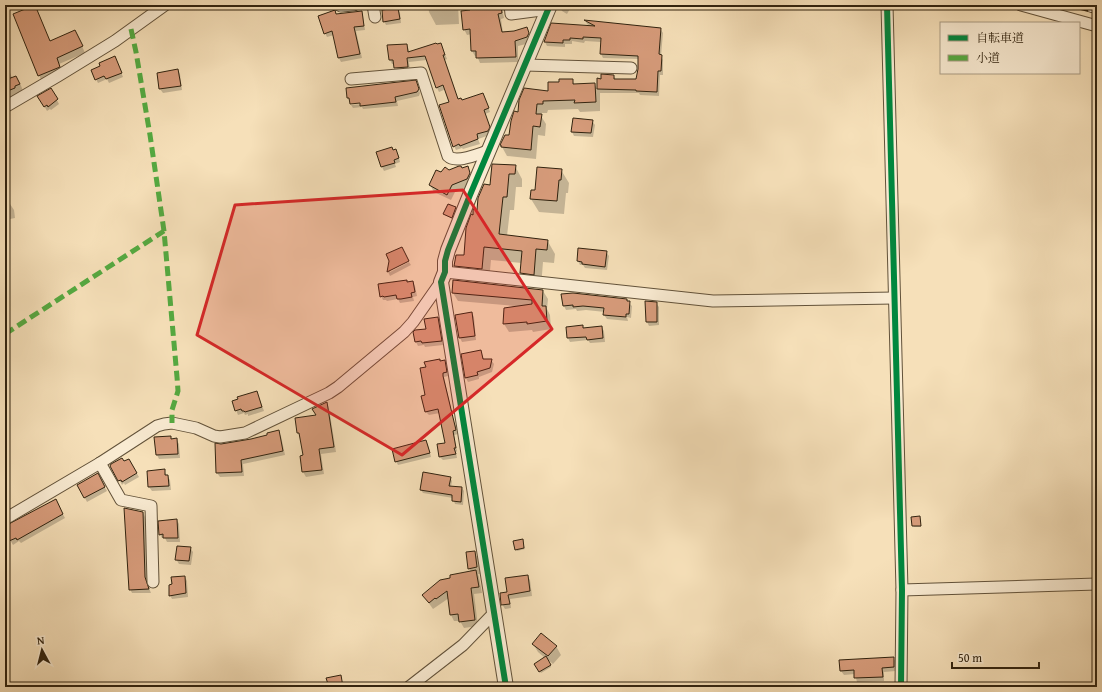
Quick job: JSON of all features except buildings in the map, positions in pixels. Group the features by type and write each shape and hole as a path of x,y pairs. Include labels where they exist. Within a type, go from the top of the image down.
{"street":[{"path":"5,107 115,41 165,5"},
{"path":"339,5 354,5"},
{"path":"373,5 375,17"},
{"path":"510,5 511,14 550,7"},
{"path":"887,5 902,590 901,687"},
{"path":"1021,5 1097,26"},
{"path":"506,687 443,277 448,250 524,65 550,7"},
{"path":"524,65 631,68"},
{"path":"351,78 421,73 448,156 457,160 488,151"},
{"path":"443,277 713,301 894,298"},
{"path":"5,519 100,463 157,426 172,423 196,428 214,436 220,437 236,435 245,433 329,393 404,332 413,322 443,277"},
{"path":"100,463 121,500 151,506 153,582"},
{"path":"902,590 1097,584"},
{"path":"409,687 463,645 494,613"}],"highlighted area":[{"path":"463,190 552,329 402,455 197,335 235,205"}],"railway":[{"path":"1071,5 1097,12"}],"marked path":[{"path":"131,29 150,135 164,231 178,391 172,410 172,423"},
{"path":"5,334 164,231"}],"cycle path":[{"path":"506,687 441,282 445,272 445,261 448,250 550,5"},
{"path":"887,5 902,590 901,687"}]}
